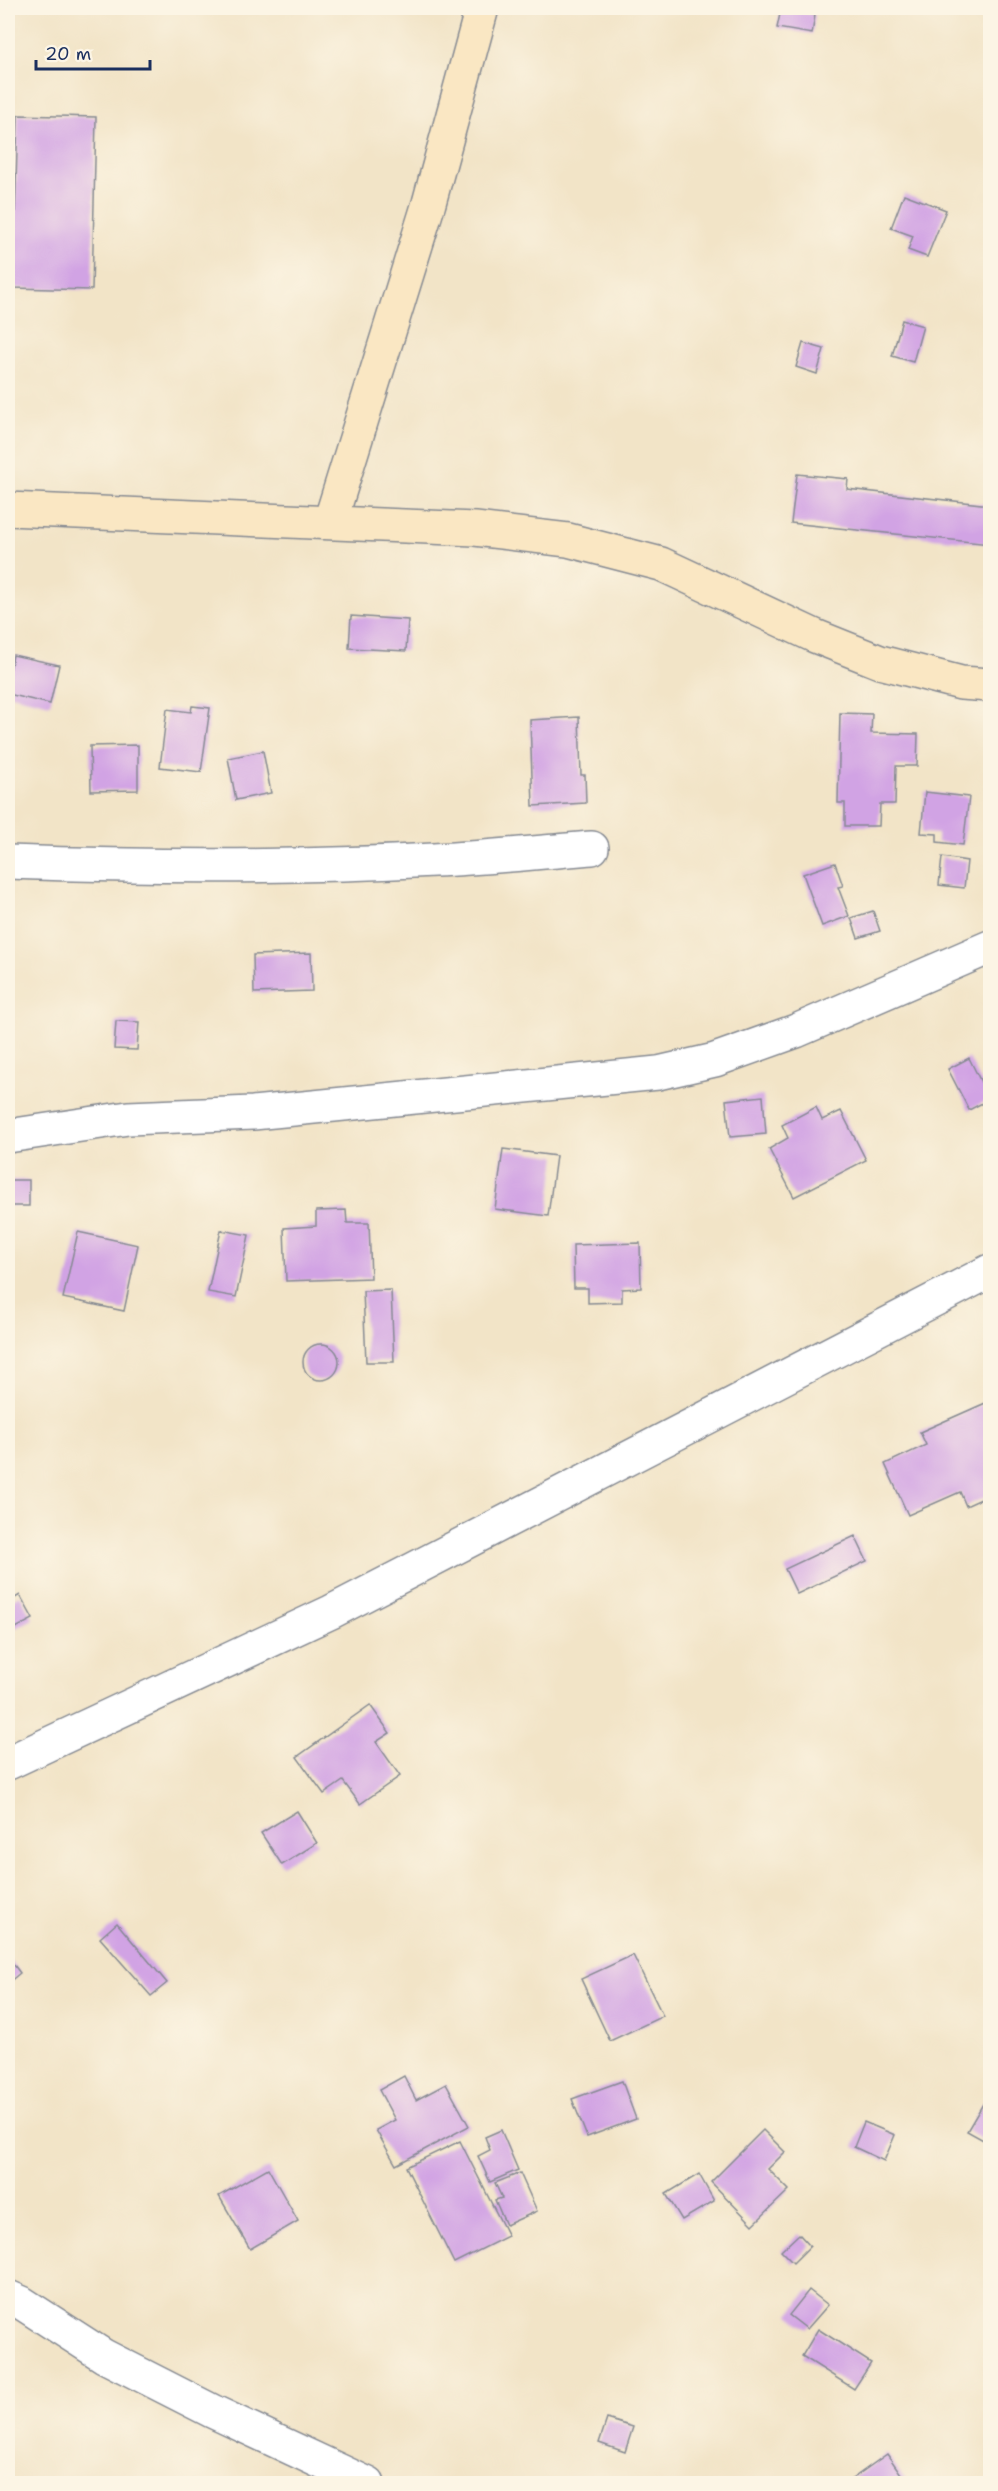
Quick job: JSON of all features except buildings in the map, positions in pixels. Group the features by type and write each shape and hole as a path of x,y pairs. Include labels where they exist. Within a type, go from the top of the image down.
{"street":[{"path":"330,522 429,203 482,8"},
{"path":"8,509 475,529 568,540 661,564 815,636 880,662 961,683 990,686"},
{"path":"8,862 128,867 281,866 435,860 592,848"},
{"path":"8,1136 128,1118 253,1113 658,1073 715,1060 796,1030 990,947"},
{"path":"8,1763 331,1612 990,1271"},
{"path":"8,2297 22,2302 104,2356 212,2411 368,2484"}]}
